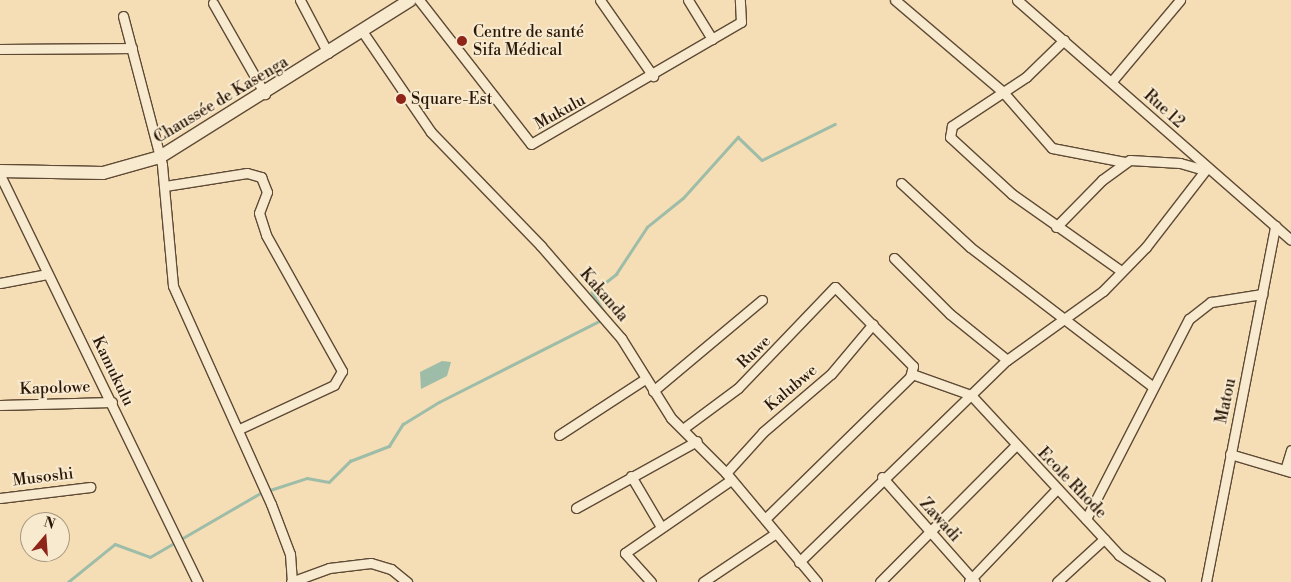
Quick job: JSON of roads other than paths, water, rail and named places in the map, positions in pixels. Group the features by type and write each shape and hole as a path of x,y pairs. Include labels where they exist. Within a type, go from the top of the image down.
{"main road":[{"name":"Chaussée de Kasenga","path":"0,171 103,173 160,157 265,94 410,0"}],"street":[{"path":"300,0 328,53"},
{"name":"Mukulu","path":"419,0 530,144 653,76 742,21 740,0"},
{"path":"600,0 653,76"},
{"path":"688,0 712,39"},
{"path":"799,562 882,478 1007,360 1067,320 1122,270 1206,169 1158,160 1125,162 1052,148 1003,92 895,0"},
{"name":"Rue 12","path":"1017,0 1112,81 1206,169 1291,240"},
{"path":"1112,81 1180,0"},
{"path":"213,3 265,94"},
{"path":"123,16 160,157 165,186 173,286 265,491 290,554 292,582 329,568 371,563 390,569 407,582"},
{"name":"Kakanda","path":"362,31 431,132 541,246 621,338 653,391 765,519 817,582"},
{"path":"1064,40 1041,65 952,126 950,137 1012,194 1056,227 1122,270"},
{"path":"0,49 132,48"},
{"path":"1056,227 1125,162"},
{"path":"165,186 247,173 262,177 267,192 259,213 270,243 342,371 334,385 238,429"},
{"name":"Kamukulu","path":"0,175 198,582"},
{"path":"901,183 970,247 1153,387"},
{"name":"Matou","path":"1206,582 1274,226"},
{"path":"894,258 950,314 1007,360"},
{"path":"0,283 47,274"},
{"name":"Ruwe","path":"684,428 738,388 836,287 873,324"},
{"path":"1086,519 1153,387 1196,311 1211,302 1262,294"},
{"path":"653,391 762,300"},
{"path":"765,519 912,374 913,366 873,324"},
{"name":"Kalubwe","path":"651,582 624,555 728,477 763,432 830,374 873,324"},
{"path":"912,374 971,395"},
{"path":"559,435 645,379"},
{"name":"Ecole Rhode","path":"971,395 1015,446 1143,579 1160,582"},
{"name":"Kapolowe","path":"0,405 112,402"},
{"path":"576,508 697,441"},
{"path":"880,582 928,530 1015,446"},
{"path":"1230,454 1288,471 1291,450"},
{"path":"631,476 661,526"},
{"name":"Zawadi","path":"882,478 972,581"},
{"name":"Musoshi","path":"0,498 90,486"},
{"path":"972,581 1057,489"},
{"path":"703,582 776,533"},
{"path":"1057,582 1104,540"}],"waterway":[{"path":"605,314 592,293 616,274 647,227 683,198 738,137 762,160 835,124"},
{"path":"267,491 307,478 329,482 350,461 389,446 403,424 439,402 601,320"},
{"path":"68,582 115,544 150,557 262,492"}],"place":[{"name":"Centre de santé Sifa Médical","path":"462,41"},
{"name":"Square-Est","path":"401,99"}]}
